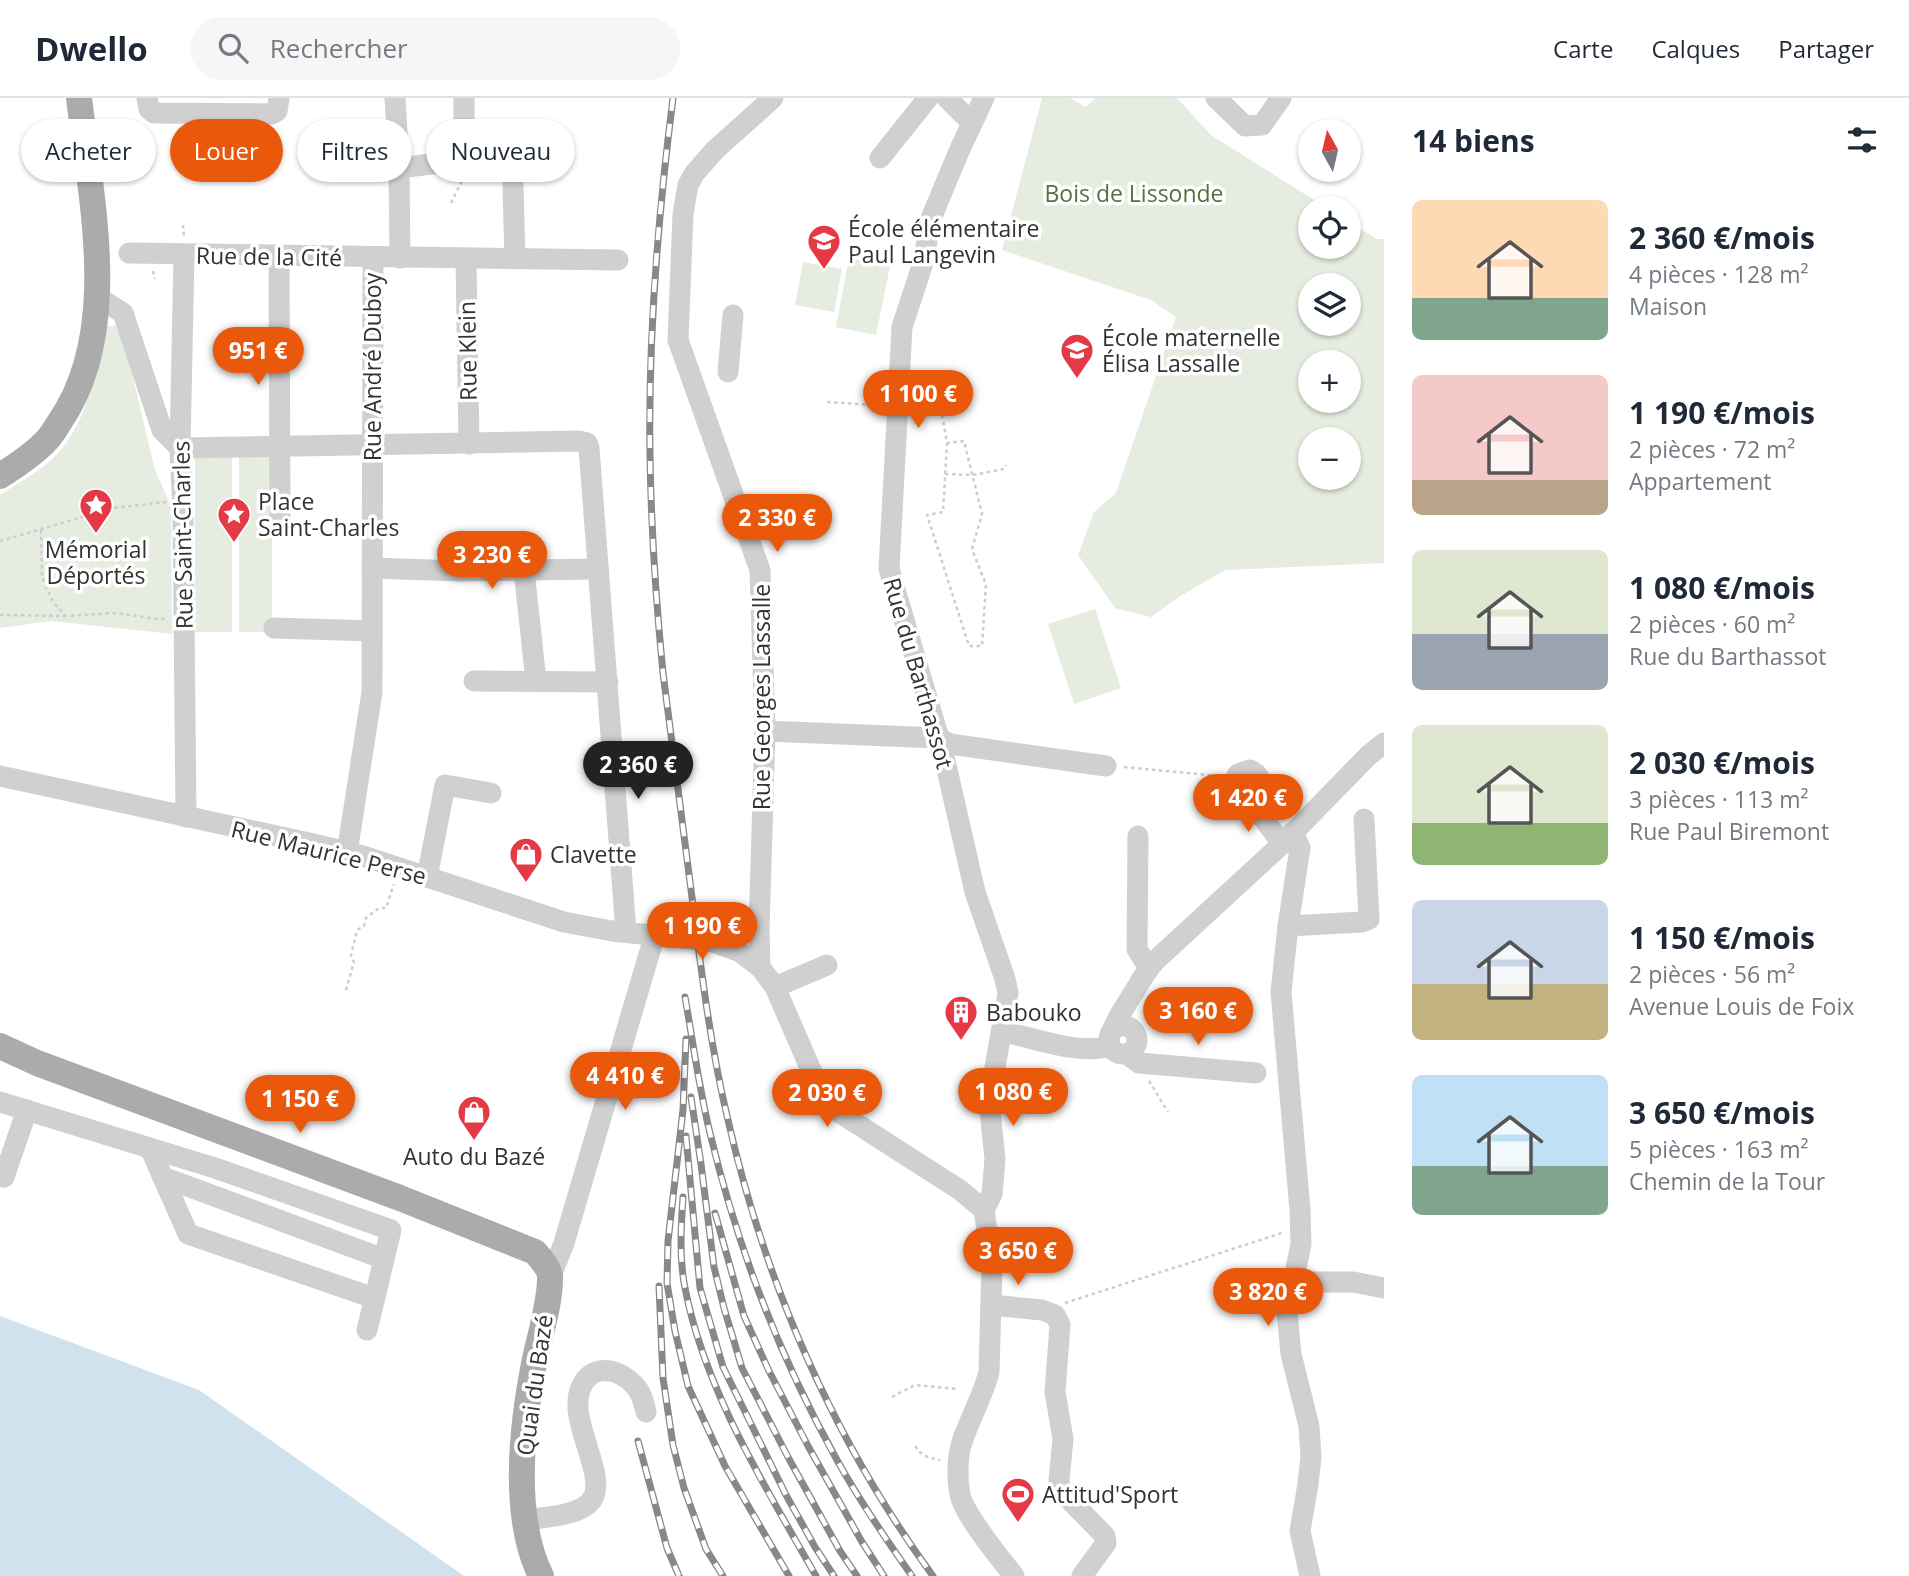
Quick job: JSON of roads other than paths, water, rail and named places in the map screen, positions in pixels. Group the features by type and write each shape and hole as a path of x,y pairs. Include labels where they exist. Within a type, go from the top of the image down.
{"main road":[{"path":"0,476 23,461 48,439 68,410 81,384 92,348 98,297 97,260 79,98"},
{"path":"0,1046 37,1063 231,1134 526,1248 541,1258 551,1276"},
{"name":"Quai du Bazé","path":"541,1576 533,1559 526,1520 522,1478 523,1443 532,1374 551,1276"}],"street":[{"path":"147,98 149,109 154,113 261,114 277,111 279,98"},
{"path":"395,98 396,119"},
{"path":"412,166 456,161 464,146 464,98"},
{"name":"Rue Georges Lassalle","path":"760,967 765,731 760,570 678,340 683,214 688,185 715,150 773,98"},
{"path":"880,158 928,98"},
{"path":"947,98 972,123"},
{"name":"Rue du Barthassot","path":"984,98 932,216 922,266 902,327 889,569 939,738 975,892 1008,993 990,1111 995,1159 992,1194 984,1210"},
{"path":"1216,98 1245,126 1262,125 1281,98"},
{"path":"399,182 400,258"},
{"path":"513,182 515,258"},
{"name":"Rue de la Cité","path":"130,253 618,260"},
{"name":"Rue Saint-Charles","path":"184,254 180,448 183,500 186,817"},
{"path":"279,256 280,517"},
{"name":"Rue André Duboy","path":"347,853 372,692 373,257"},
{"name":"Rue Klein","path":"466,258 469,444"},
{"path":"98,297 123,313 162,430 180,448 587,443 626,932"},
{"path":"728,372 733,315"},
{"path":"372,568 460,571 598,569"},
{"path":"524,570 536,681"},
{"path":"274,628 372,631"},
{"path":"474,681 608,682"},
{"path":"765,731 939,738 950,744 1107,766"},
{"path":"1122,1048 1126,1003 1148,967 1288,838 1384,743"},
{"path":"1236,777 1242,771 1256,772 1262,785 1254,795 1247,796 1300,848 1287,926 1281,992 1301,1244 1287,1312 1292,1354 1309,1426 1311,1457 1300,1531 1310,1576"},
{"name":"Rue Maurice Perse","path":"0,776 318,845 400,868 564,922 612,931 710,941 740,953 760,967"},
{"path":"427,877 445,785 491,793"},
{"path":"1287,926 1362,922 1369,919 1364,819"},
{"path":"1138,836 1137,949 1148,967"},
{"path":"551,1276 564,1243 655,934"},
{"path":"775,987 827,965"},
{"path":"760,967 775,987 818,1086 840,1113 960,1190 984,1210 992,1265 989,1372 961,1446 958,1461 960,1496 966,1509 1014,1576"},
{"path":"1002,1032 1081,1048 1135,1048 1138,1039 1135,990"},
{"path":"1122,1048 1256,1073"},
{"path":"0,1102 215,1168 391,1230 367,1330"},
{"path":"4,1177 27,1110"},
{"path":"150,1148 188,1234 374,1298"},
{"path":"163,1177 384,1259"},
{"path":"1293,1282 1353,1282 1384,1288"},
{"path":"991,1305 1042,1310 1055,1315 1060,1325 1055,1392 1063,1439 1060,1490 1105,1536 1106,1543 1082,1576"},
{"path":"526,1520 578,1510 588,1505 594,1496 596,1486 578,1405 580,1390 590,1375 605,1370 620,1374 640,1393 646,1412"}],"water":[{"path":"0,1316 199,1390 464,1576 0,1576"}],"railway":[{"path":"673,98 652,320 651,510 663,673 712,1040 743,1181 783,1300 807,1358 864,1471 933,1576"},
{"path":"685,997 710,1133 733,1217 762,1301 797,1382 837,1460 912,1576"},
{"path":"686,1039 683,1110 668,1241 667,1283 675,1331 688,1386 725,1466 789,1576"},
{"path":"691,1097 714,1267 742,1368 789,1459 840,1551 857,1576"},
{"path":"686,1136 700,1288 723,1367 786,1495 834,1576"},
{"path":"683,1197 683,1277 694,1326 707,1364 739,1437 816,1576"},
{"path":"715,1213 744,1316 769,1371 808,1446 884,1576"},
{"path":"659,1286 663,1378 673,1445 684,1488 706,1549 723,1576"},
{"path":"638,1441 667,1548 679,1576"}],"place":[{"name":"École élémentaire Paul Langevin","path":"824,271"},
{"name":"École maternelle Élisa Lassalle","path":"1077,380"},
{"name":"Mémorial Déportés","path":"96,535"},
{"name":"Place Saint-Charles","path":"234,544"},
{"name":"Clavette","path":"526,884"},
{"name":"Babouko","path":"961,1042"},
{"name":"Auto du Bazé","path":"474,1142"},
{"name":"Attitud'Sport","path":"1018,1524"}],"park label":[{"name":"Bois de Lissonde","path":"1134,193"}]}
